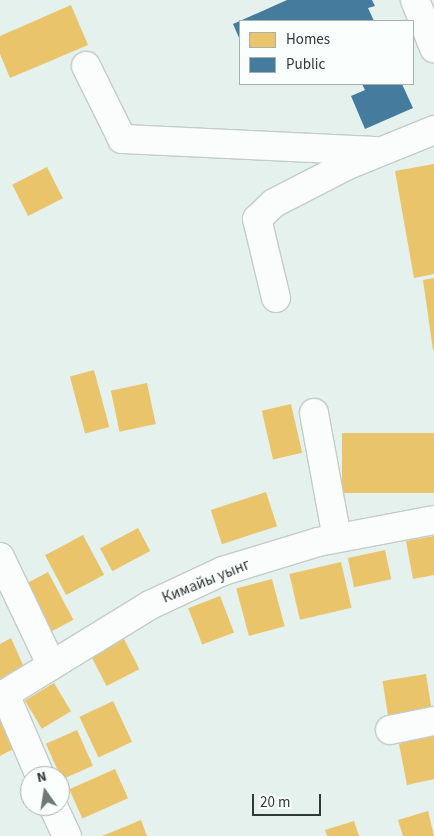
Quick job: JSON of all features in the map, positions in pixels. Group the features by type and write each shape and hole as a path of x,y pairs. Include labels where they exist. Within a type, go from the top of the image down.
{"street":[{"path":"414,0 434,48"},
{"path":"86,66 122,139 377,152"},
{"path":"276,298 257,219 274,203 377,152 434,130"},
{"path":"314,413 337,538"},
{"name":"Кимайы уынг","path":"2,695 150,605 223,571 318,542 434,520"},
{"path":"0,557 51,664"},
{"path":"2,695 35,766"},
{"path":"390,730 434,721"},
{"path":"58,816 66,836"}],"building: Homes":[{"path":"71,5 88,45 10,78 0,54 0,36"},
{"path":"434,164 434,274 414,278 395,171"},
{"path":"47,167 63,198 28,216 12,185"},
{"path":"434,278 434,350 433,350 423,280"},
{"path":"94,370 109,427 85,433 70,376"},
{"path":"147,383 156,424 120,432 111,391"},
{"path":"291,404 302,453 273,459 262,411"},
{"path":"342,433 434,433 434,493 342,493"},
{"path":"266,492 277,526 222,544 211,510"},
{"path":"138,528 150,551 112,571 100,548"},
{"path":"83,535 104,575 66,595 45,555"},
{"path":"434,536 434,575 413,579 406,541"},
{"path":"385,550 391,579 354,587 348,558"},
{"path":"341,562 352,608 300,620 289,574"},
{"path":"48,572 73,620 51,631 26,584"},
{"path":"272,579 285,626 249,636 236,589"},
{"path":"220,596 234,632 202,645 188,608"},
{"path":"11,638 23,665 0,679 0,644"},
{"path":"124,639 139,669 106,686 91,656"},
{"path":"426,674 432,710 388,716 383,681"},
{"path":"54,683 71,711 42,729 25,701"},
{"path":"113,701 132,742 98,757 79,717"},
{"path":"0,716 17,747 0,756"},
{"path":"77,730 93,766 70,776 70,766 56,766 46,744"},
{"path":"434,734 434,779 407,785 399,744"},
{"path":"115,769 128,798 82,819 70,789"},
{"path":"428,811 434,836 403,836 398,820"},
{"path":"141,820 147,836 102,836"},
{"path":"354,821 359,836 327,836 325,830"}],"building: Public":[{"path":"287,0 372,0 375,6 368,8 374,20 242,20"},
{"path":"239,21 239,38 233,24"},
{"path":"362,85 402,85 413,108 365,129 351,96 365,90"}]}
